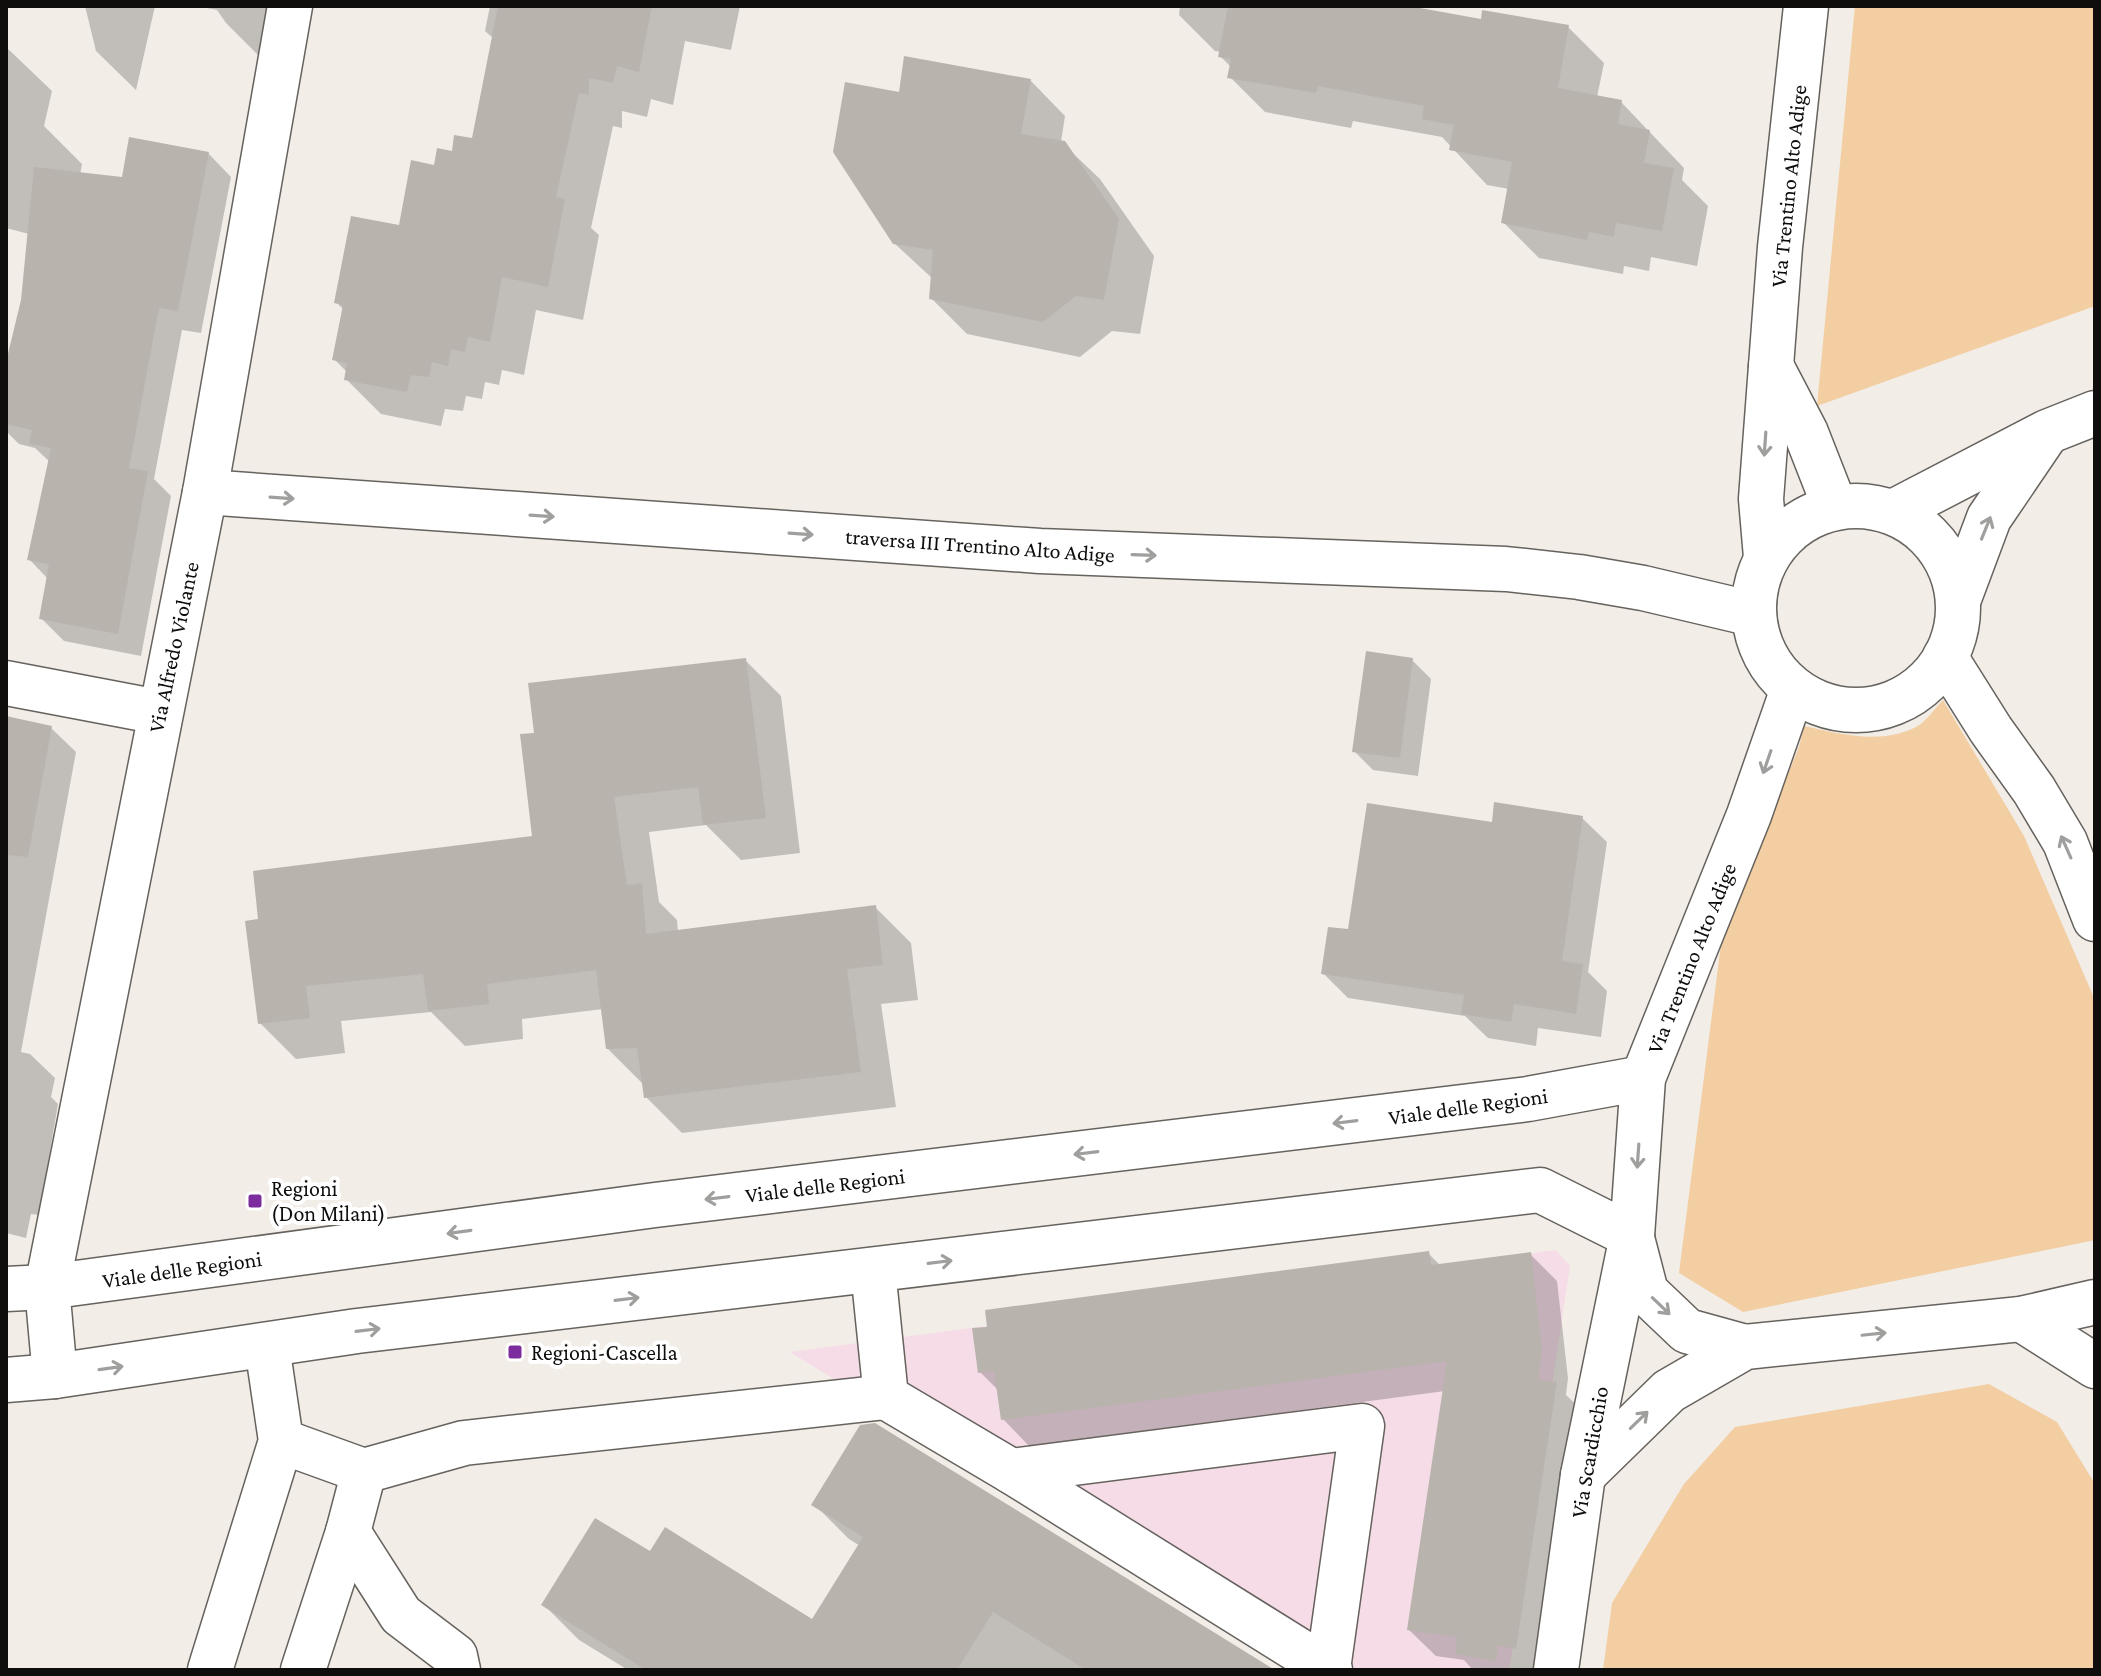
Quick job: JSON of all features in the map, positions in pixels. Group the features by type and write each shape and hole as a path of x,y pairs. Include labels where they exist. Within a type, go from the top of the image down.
{"street":[{"name":"Via Alfredo Violante","path":"55,1376 26,1288 159,712 205,492 290,6"},
{"name":"Via Trentino Alto Adige","path":"1766,557 1761,499 1780,247 1806,6"},
{"path":"1771,366 1806,433 1835,507"},
{"path":"1893,512 2047,432 2095,413"},
{"path":"1958,601 1989,518 2047,432"},
{"name":"traversa III Trentino Alto Adige","path":"205,492 1040,551 1506,569 1643,588 1753,614"},
{"path":"1864,505 1893,512 1918,526 1939,547 1952,573 1958,601 1956,631 1945,657 1928,681 1904,698 1877,708 1847,709 1818,703 1793,689 1773,668 1759,642 1753,614 1755,585 1766,557 1784,534 1807,517 1835,507 1864,505"},
{"path":"1945,657 2065,842 2095,919"},
{"path":"6,683 159,712"},
{"name":"Via Trentino Alto Adige","path":"1632,1236 1643,1078 1749,815 1793,689"},
{"name":"Viale delle Regioni","path":"26,1288 655,1205 1528,1099 1643,1078"},
{"path":"6,1380 55,1376 357,1331 1540,1190 1632,1236 1646,1292 1687,1331 1745,1347 2021,1319 2095,1302"},
{"name":"Via Scardicchio","path":"1556,1670 1583,1475 1632,1236"},
{"path":"873,1270 886,1397"},
{"path":"2021,1319 2095,1366"},
{"path":"210,1670 281,1441 267,1346"},
{"path":"1583,1475 1669,1391 1745,1347"},
{"path":"281,1441 364,1471 464,1443 886,1397 1011,1471 1329,1670 1362,1426 1011,1471"},
{"path":"303,1670 348,1532 364,1471"},
{"path":"348,1532 401,1615 455,1656 458,1670"}],"shaded area":[{"path":"1855,6 2095,6 2095,306 1817,406"},
{"path":"1943,700 2024,836 2095,1000 2095,1240 1743,1312 1679,1273 1722,936 1799,747 1804,726 1860,736 1889,736 1920,725"},
{"path":"1556,1250 1570,1266 1509,1670 1306,1670 790,1352"},
{"path":"1989,1384 2057,1422 2095,1484 2095,1670 1603,1670 1612,1603 1684,1484 1735,1427"}],"building":[{"path":"498,6 652,6 639,72 617,66 613,83 589,78 589,95 579,93 556,197 565,199 548,287 502,277 490,342 468,337 465,352 451,349 448,366 432,362 429,377 411,375 407,392 344,380 347,363 332,360 343,305 334,303 351,216 399,225 411,160 434,165 437,148 452,151 454,135 472,138"},
{"path":"1228,6 1409,6 1481,19 1482,10 1569,25 1558,88 1622,100 1618,124 1650,130 1644,163 1674,168 1662,231 1616,223 1614,237 1589,232 1587,240 1501,223 1512,162 1449,150 1454,125 1422,119 1424,106 1318,86 1316,93 1227,78 1231,59 1218,57"},
{"path":"904,56 1031,79 1021,134 1065,141 1119,219 1104,300 1076,296 1043,322 929,299 933,250 893,244 833,152 845,82 899,92"},
{"path":"129,137 209,152 178,311 159,308 129,468 148,471 118,634 39,619 49,564 27,560 51,448 29,444 32,430 6,424 6,362 21,300 34,167 122,177"},
{"path":"1366,651 1413,658 1400,758 1352,752"},
{"path":"746,658 766,818 703,825 698,787 614,797 627,885 642,883 646,934 876,905 883,965 847,969 861,1072 644,1098 637,1048 606,1049 596,970 487,984 489,1004 428,1011 423,974 306,986 310,1018 258,1024 245,921 258,919 253,871 532,836 520,734 534,733 528,683"},
{"path":"6,716 52,726 28,857 6,855"},
{"path":"1494,802 1583,816 1562,961 1583,964 1576,1014 1514,1004 1511,1022 1461,1014 1464,995 1321,974 1328,927 1348,929 1367,803 1492,822"},
{"path":"1429,1251 1431,1265 1531,1252 1542,1350 1538,1380 1557,1382 1516,1649 1498,1645 1496,1661 1455,1654 1457,1637 1407,1630 1447,1361 1001,1420 994,1371 978,1373 972,1328 987,1327 985,1310"},
{"path":"875,1423 1275,1670 1086,1670 993,1612 957,1670 646,1670 541,1605 595,1518 650,1551 665,1527 812,1619 863,1537 811,1505 860,1425"}],"place":[{"name":"Regioni (Don Milani)","path":"255,1201"},
{"name":"Regioni-Cascella","path":"515,1352"}]}
